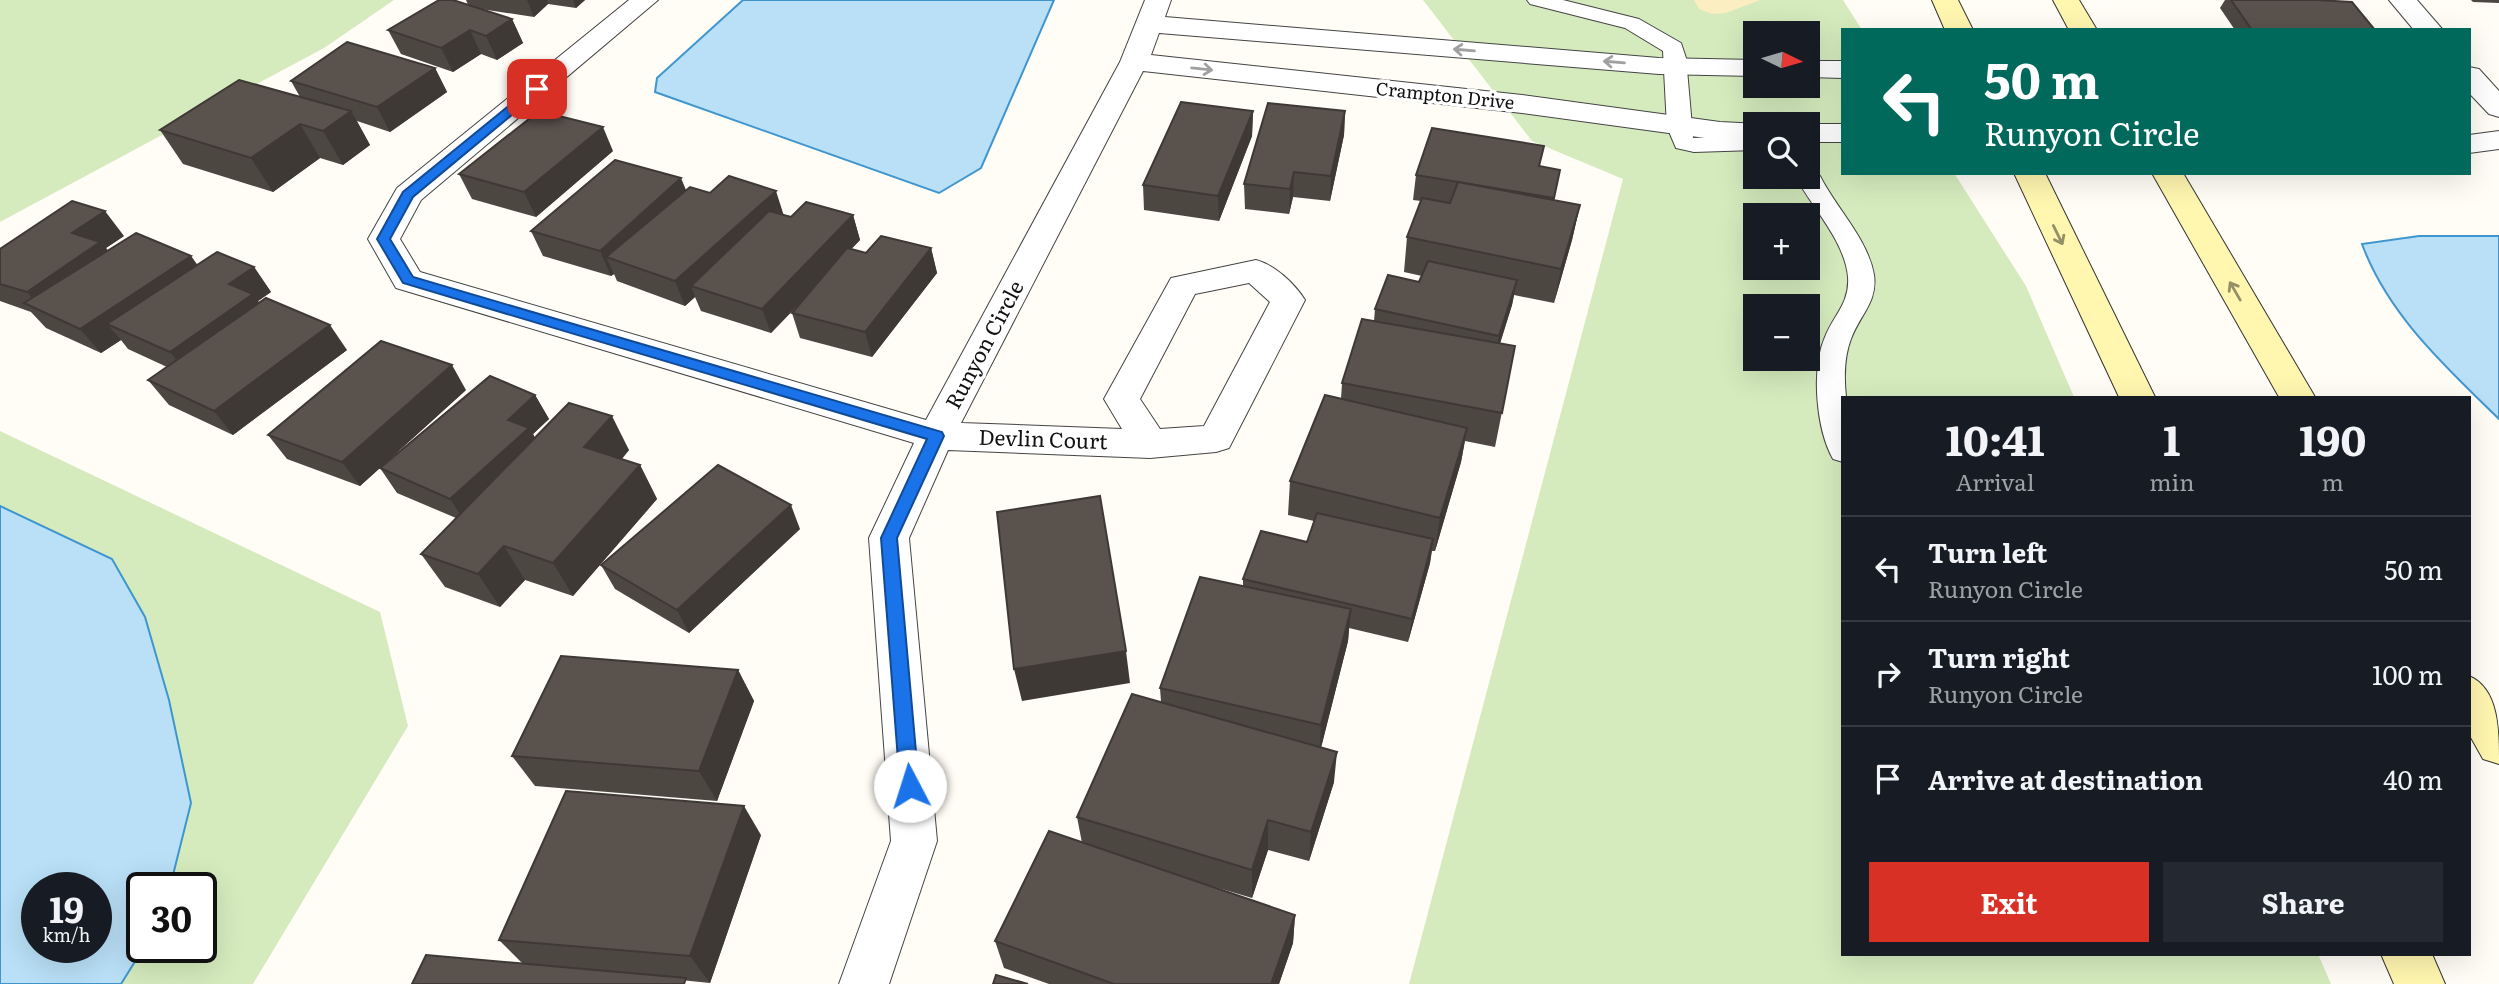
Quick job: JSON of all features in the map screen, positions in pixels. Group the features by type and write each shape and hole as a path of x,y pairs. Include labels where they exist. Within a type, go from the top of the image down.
{"main road":[{"path":"1945,0 1958,28"},
{"path":"2066,0 2082,28"},
{"path":"2030,175 2137,396"},
{"path":"2168,175 2296,396"},
{"path":"2471,697 2499,745"},
{"path":"2407,956 2420,984"}],"street":[{"path":"645,0 408,195 384,239 408,280 936,436"},
{"path":"2402,0 2427,28"},
{"path":"1154,12 1669,66 1743,68"},
{"name":"Runyon Circle","path":"864,984 914,841 889,538 936,436 1134,62 1154,12"},
{"name":"Crampton Drive","path":"1134,62 1522,104 1720,131 1743,132"},
{"path":"1667,124 1669,66"},
{"path":"1820,69 1841,70"},
{"path":"2471,77 2499,108"},
{"path":"1820,133 1841,133"},
{"path":"2471,144 2499,140"},
{"name":"Devlin Court","path":"936,436 1150,444 1216,438 1289,300 1256,271 1183,286 1122,399 1150,444"}],"lane":[{"path":"1537,0 1632,23 1673,48 1669,66"},
{"path":"1667,124 1680,139 1694,145 1743,143"},
{"path":"1816,189 1856,258 1861,274 1860,292 1851,317 1837,337 1829,375 1834,419 1841,444"}],"green space":[{"path":"0,0 394,0 324,48 0,222"},
{"path":"1423,0 1843,0 1861,28 1841,28 1841,175 1955,175 2026,286 2074,396 1841,396 1841,956 2319,956 2331,984 1409,984 1623,179 1532,141"},
{"path":"0,431 380,612 408,726 253,984 0,984"}],"sand":[{"path":"1694,0 1760,0 1726,13 1712,14 1699,9"}],"water":[{"path":"743,0 1054,0 981,168 939,193 655,92 657,78"},
{"path":"2419,236 2499,236 2499,419 2420,339 2387,294 2362,244"},
{"path":"0,506 112,559 145,617 169,700 191,803 174,872 126,872 126,963 134,963 121,984 0,984"}],"building":[{"path":"439,0 453,0 512,19 486,36 470,30 441,48 388,30"},
{"path":"2231,0 2352,2 2373,28 2251,28"},
{"path":"347,42 435,68 377,107 291,81"},
{"path":"239,80 351,111 323,131 300,124 251,158 160,130"},
{"path":"1181,102 1253,111 1218,196 1143,185"},
{"path":"1268,103 1345,111 1331,176 1294,172 1290,189 1244,184"},
{"path":"539,111 603,127 524,192 459,174"},
{"path":"1432,128 1544,146 1539,166 1560,170 1554,198 1416,175"},
{"path":"615,160 681,178 600,251 531,231"},
{"path":"729,176 776,191 675,281 606,257 690,187 710,193"},
{"path":"1458,182 1580,205 1561,269 1407,237 1422,198 1450,203"},
{"path":"72,201 105,211 72,233 100,242 27,292 0,284 0,249"},
{"path":"806,202 853,215 762,309 691,286 769,211 791,217"},
{"path":"136,233 191,256 80,329 24,303"},
{"path":"881,236 931,248 865,332 792,313 847,248 866,253"},
{"path":"217,252 254,267 229,284 253,294 170,352 107,324"},
{"path":"1428,261 1517,280 1499,336 1375,309 1388,275 1419,282"},
{"path":"266,298 330,325 214,411 148,380"},
{"path":"1362,319 1515,346 1502,413 1342,383"},
{"path":"381,341 452,365 342,462 268,435"},
{"path":"490,376 535,395 508,420 529,428 450,499 380,468"},
{"path":"1325,395 1467,428 1440,518 1290,481"},
{"path":"569,403 612,416 584,447 640,465 553,563 504,546 478,574 421,554"},
{"path":"718,465 791,505 677,610 601,565"},
{"path":"1100,496 1126,651 1014,669 997,512"},
{"path":"1317,513 1433,539 1412,619 1243,579 1261,531 1307,542"},
{"path":"1200,577 1351,609 1321,725 1160,688"},
{"path":"561,656 738,670 699,771 512,756"},
{"path":"1132,694 1337,752 1311,832 1268,820 1252,870 1077,817"},
{"path":"566,791 744,806 690,956 499,940"},
{"path":"1049,831 1295,915 1271,984 1114,984 995,941"},
{"path":"426,955 686,978 684,984 412,984"},
{"path":"996,975 1028,984 993,984"}],"route":[{"path":"537,89 408,195 384,239 408,280 936,436 889,538 910,786"}]}
